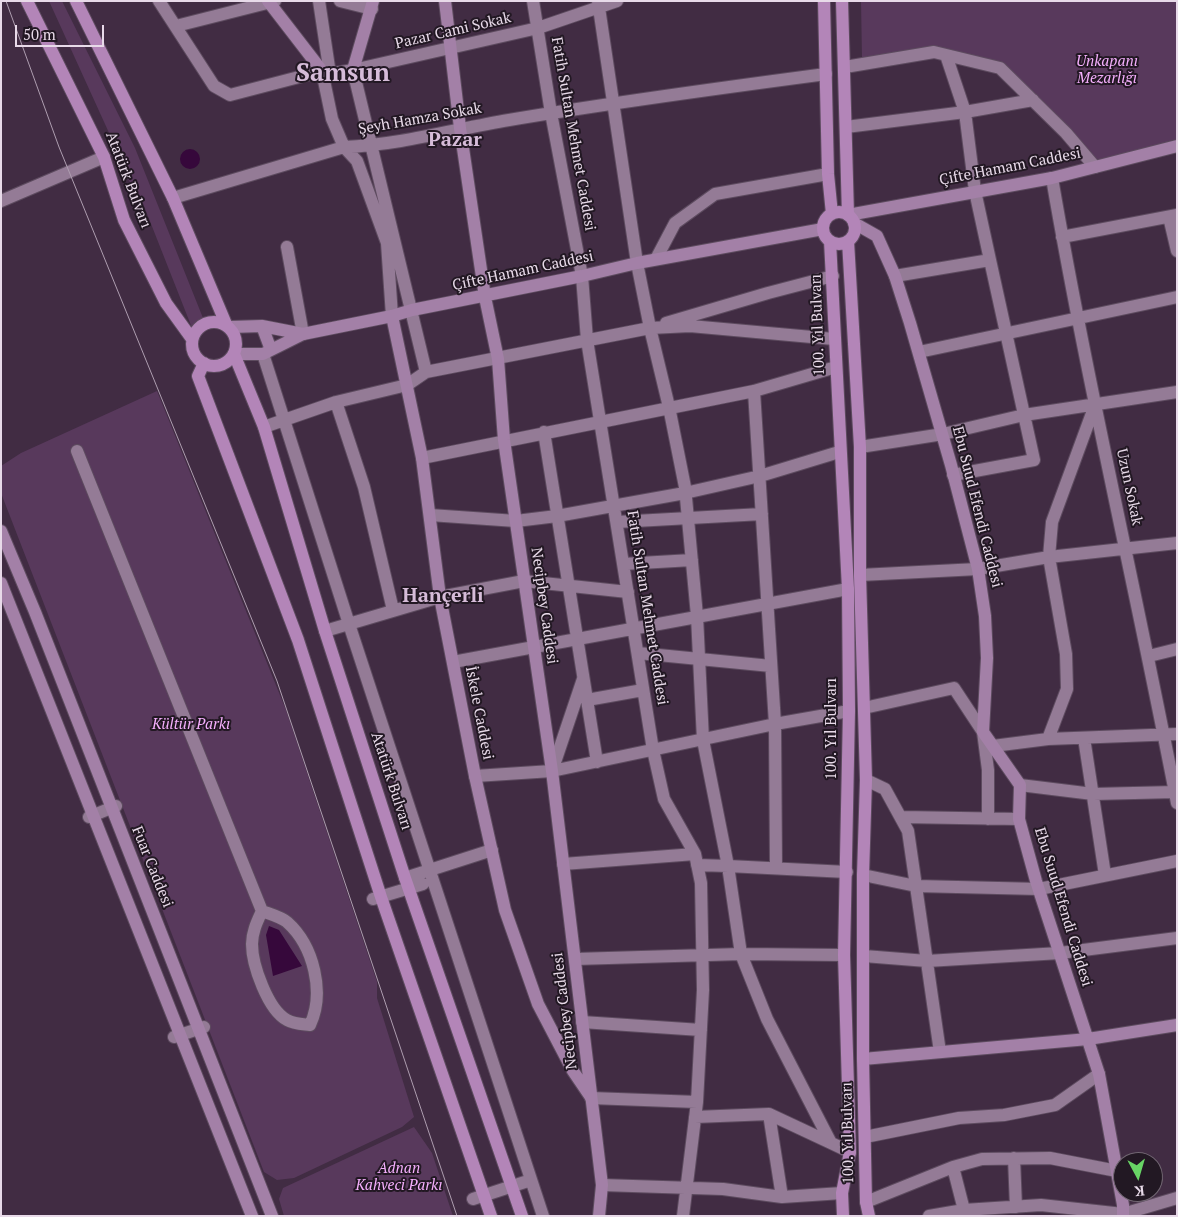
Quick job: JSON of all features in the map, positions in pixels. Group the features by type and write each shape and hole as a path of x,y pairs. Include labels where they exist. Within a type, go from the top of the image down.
{"main road":[{"name":"Atatürk Bulvarı","path":"27,1 104,156 124,220 166,303 192,339"},
{"name":"Atatürk Bulvarı","path":"76,1 173,198 228,326"},
{"name":"Necipbey Caddesi","path":"445,1 460,128 485,297 498,359 504,440 552,771 602,1185 599,1216"},
{"path":"824,1 828,174 832,214"},
{"path":"842,1 846,127 851,219 854,232 848,241 839,244 830,241 823,229 825,219 838,212 851,219"},
{"path":"271,2 326,72"},
{"path":"353,70 373,5"},
{"name":"Çifte Hamam Caddesi","path":"851,219 975,191 1052,178 1177,146"},
{"name":"Ebu Suud Efendi Caddesi","path":"851,219 877,236 894,276 919,352 978,569 985,616 987,658 983,732"},
{"name":"Çifte Hamam Caddesi","path":"234,354 267,352 303,334 392,316 412,310 485,297 636,262 823,229"},
{"name":"100. Yıl Bulvarı","path":"830,241 833,276 839,452 848,589 849,712 844,955 850,1152 842,1194 843,1216"},
{"name":"100. Yıl Bulvarı","path":"848,241 860,447 860,575 866,780 863,875 863,1059 866,1202 869,1216"},
{"name":"İskele Caddesi","path":"392,316 422,458 440,597 475,776 505,910 538,1004 573,1071 591,1098"},
{"path":"228,326 237,340 234,354 224,364 210,366 204,363 194,353 192,339 202,325 210,322 228,326 262,326 303,334"},
{"path":"262,326 267,352"},
{"name":"Atatürk Bulvarı","path":"234,354 264,427 325,631 407,883 522,1216"},
{"path":"204,363 198,376 298,640 377,898 479,1197 491,1216"},
{"name":"Fuar Caddesi","path":"1,531 36,612 202,1028 272,1216"},
{"path":"1,583 177,1036 252,1216"},
{"path":"983,732 1020,785"},
{"name":"Ebu Suud Efendi Caddesi","path":"1020,785 1020,819 1039,889 1099,1074 1113,1152"},
{"path":"863,1059 1088,1039 1177,1025"},
{"name":"Ebu Suud Efendi Caddesi","path":"1121,1202 1123,1215"}],"street":[{"name":"Pazar Cami Sokak","path":"159,1 214,86 230,95 326,72 353,70 538,28 598,4 617,1"},
{"path":"319,1 332,119 344,147 357,161 387,242 392,316"},
{"path":"341,1 373,5"},
{"name":"Fatih Sultan Mehmet Caddesi","path":"533,1 551,113 582,276 587,340 653,750 664,799 696,859 701,883 701,1030 697,1102 683,1216"},
{"path":"176,26 271,2"},
{"path":"598,4 636,262 670,407 685,493 697,616 703,740 728,866 741,954 767,1019 831,1142"},
{"path":"845,67 934,52 1000,68 1066,132 1095,167"},
{"path":"946,55 965,112 975,191 1034,460 953,475"},
{"path":"353,70 426,372"},
{"name":"Şeyh Hamza Sokak","path":"173,198 344,147 372,146 460,128 613,102 826,74"},
{"path":"846,127 965,112 1033,100"},
{"path":"1,201 104,156"},
{"path":"656,259 675,223 715,194 828,174"},
{"name":"Uzun Sokak","path":"1052,178 1076,320 1149,656 1170,734 1176,797"},
{"path":"1062,237 1173,216 1177,251"},
{"path":"287,247 303,334"},
{"path":"894,276 990,260"},
{"path":"264,427 336,402 407,385 426,372 650,328 725,305 833,276"},
{"path":"919,352 1177,297"},
{"path":"650,328 690,326 834,339"},
{"path":"267,352 283,420 542,1216"},
{"path":"422,458 754,391 836,367"},
{"path":"754,391 775,724 776,868"},
{"path":"860,447 942,434 1024,415 1177,392"},
{"path":"336,402 364,487 393,610"},
{"path":"1048,739 1067,689 1066,654 1049,557 1052,522 1095,405"},
{"path":"544,432 597,762"},
{"path":"77,451 262,912 286,921 303,942 314,967 318,999 316,1013 310,1025 286,1020 273,1006 262,987 252,945 254,926 262,912"},
{"path":"430,515 516,520 557,516 685,493 760,476 839,452"},
{"path":"617,522 762,514"},
{"path":"860,575 978,569 1049,557 1177,543"},
{"path":"623,564 692,560"},
{"path":"325,631 440,597 524,581 628,592"},
{"path":"453,662 848,589"},
{"path":"1149,656 1177,649"},
{"path":"638,653 771,666"},
{"path":"552,771 584,677"},
{"path":"864,708 954,688 983,732 988,770 988,819"},
{"path":"587,700 643,690"},
{"path":"475,776 552,771 775,724 849,712"},
{"path":"993,746 1048,739 1170,734"},
{"path":"1084,738 1105,875"},
{"path":"866,780 885,789 908,830 940,1052"},
{"path":"1020,785 1093,794 1176,797"},
{"path":"91,816 114,807"},
{"path":"901,817 1020,819"},
{"path":"377,898 429,871 492,850"},
{"path":"563,864 696,859 728,866 847,872"},
{"path":"863,875 916,886 1039,889 1177,861"},
{"path":"407,883 423,884"},
{"path":"864,956 927,961 1060,954 1177,938"},
{"path":"575,959 741,954 844,955"},
{"path":"582,1022 701,1030"},
{"path":"177,1036 202,1028"},
{"path":"865,1137 959,1118 1004,1115 1055,1105 1099,1074"},
{"path":"591,1098 697,1102"},
{"path":"769,1114 782,1197"},
{"path":"695,1117 769,1114 850,1152"},
{"path":"1014,1158 1016,1207"},
{"path":"866,1202 953,1167 982,1159 1050,1158 1113,1170"},
{"path":"953,1167 964,1210"},
{"path":"479,1197 531,1180"},
{"path":"602,1185 723,1189 782,1197 842,1194"},
{"path":"929,1216 964,1210 1042,1205 1123,1215 1177,1198"}],"green space":[{"path":"49,1 62,1 135,148 207,328 194,333 142,201 126,176 115,146"},
{"name":"Unkapanı Mezarlığı","path":"861,1 1177,1 1177,139 1096,163 1002,63 934,48 862,59"},
{"name":"Kültür Parkı","path":"157,391 286,710 377,982 377,998 414,1117 402,1127 294,1178 277,1180 264,1172 1,493 1,466 21,453"},
{"name":"Adnan Kahveci Parkı","path":"414,1127 432,1153 453,1216 284,1216 279,1199 283,1188"}],"shaded area":[{"path":"190,149 197,152 200,159 197,166 190,169 183,166 180,159 183,152"},
{"path":"269,926 279,930 302,966 273,976 266,935"}],"tram line":[{"path":"6,1 59,147 277,681 457,1216"}],"district":[{"name":"Samsun","path":"343,74"},
{"name":"Pazar","path":"455,140"},
{"name":"Hançerli","path":"443,596"}]}
